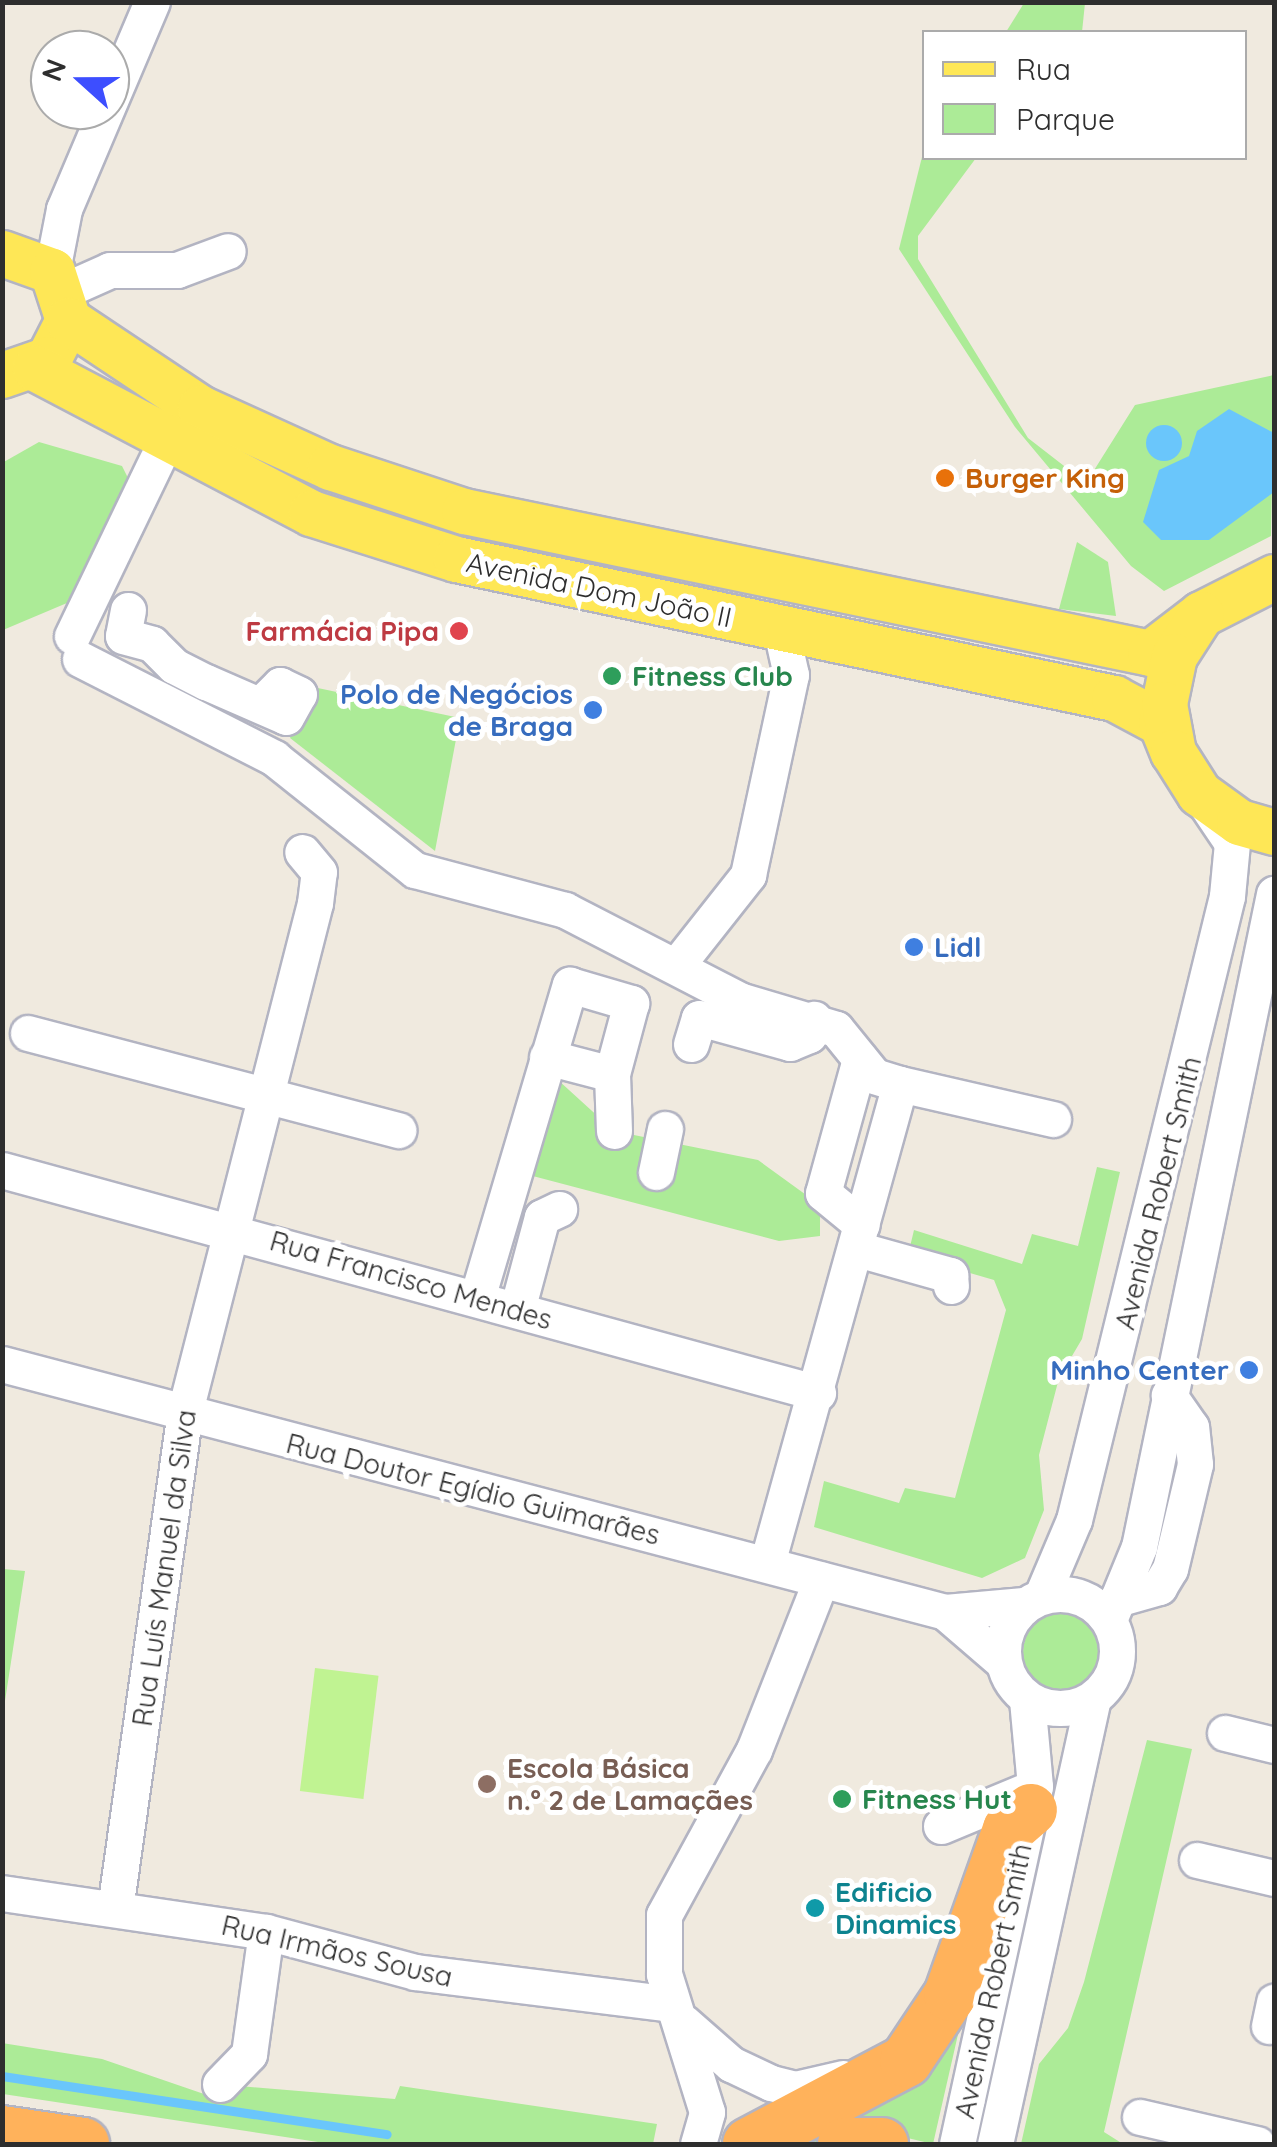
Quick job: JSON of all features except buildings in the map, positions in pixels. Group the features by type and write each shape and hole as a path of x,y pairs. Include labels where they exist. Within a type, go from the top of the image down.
{"highway":[{"path":"749,2144 906,2061 950,1995 1009,1829 1033,1798"},
{"path":"2,2132 83,2144"},
{"path":"844,2144 882,2144"}],"main road":[{"name":"Avenida Dom João II","path":"19,372 59,346 42,278"},
{"name":"Avenida Dom João II","path":"42,278 200,408 464,512 1150,653 1201,614 1264,579"},
{"name":"Avenida Dom João II","path":"19,372 312,513 456,559 795,647 1114,698 1161,723 1173,752 1199,793"},
{"path":"1173,752 1166,686 1201,614"},
{"path":"1199,793 1240,822 1274,832"}],"street":[{"path":"158,9 64,208 42,278 110,270 177,270 228,251"},
{"path":"158,459 76,648 274,758 414,870 565,910 739,1000 814,1019 852,1043 860,1059 900,1084 1052,1119"},
{"path":"128,610 123,636 260,705"},
{"path":"676,965 748,875 795,647"},
{"name":"Avenida Robert Smith","path":"1033,1599 1074,1520 1227,896 1232,843 1199,793"},
{"name":"Rua Luís Manuel da Silva","path":"115,1909 184,1415 315,903 319,872 302,852"},
{"name":"Avenida Robert Smith","path":"1113,1610 1138,1548 1274,894"},
{"path":"478,1298 570,985 630,1003 612,1074 614,1131"},
{"path":"691,1044 698,1018 790,1043 809,1035 814,1019"},
{"path":"28,1033 400,1130"},
{"path":"547,1057 612,1074"},
{"path":"860,1059 823,1193 860,1237 950,1275 951,1286"},
{"path":"767,1563 818,1393 900,1084"},
{"path":"656,1172 665,1129"},
{"name":"Rua Francisco Mendes","path":"2,1170 818,1393"},
{"path":"517,1310 542,1217 559,1209"},
{"name":"Rua Doutor Egídio Guimarães","path":"2,1364 184,1415 945,1612 1033,1599"},
{"path":"698,2144 708,2112 674,2010 661,1934 671,1892 754,1750 822,1580"},
{"path":"1075,1596 1113,1610 1116,1666 1093,1700 1065,1708 1027,1699 1002,1661 1033,1599 1075,1596"},
{"name":"Rua Doutor Egídio Guimarães","path":"945,1612 1002,1661"},
{"name":"Avenida Robert Smith","path":"958,2144 1033,1798 1027,1699"},
{"name":"Avenida Robert Smith","path":"995,2144 1093,1700"},
{"path":"1225,1733 1274,1745"},
{"path":"941,1826 1033,1798"},
{"path":"1197,1860 1274,1878"},
{"name":"Rua Irmãos Sousa","path":"2,1893 266,1932 375,1965 674,2010"},
{"path":"220,2084 249,2054 266,1932"},
{"path":"674,2010 731,2064 795,2089 906,2061"},
{"path":"1140,2117 1257,2144"}],"green space":[{"path":"1024,3 1085,3 1082,30 1007,30"},
{"path":"922,157 975,160 918,236 918,259 1028,438 1086,483 1135,405 1274,375 1271,536 1164,591 1131,566 1015,427 899,249"},
{"path":"39,442 122,466 129,480 67,603 3,630 2,463"},
{"path":"1077,542 1108,562 1116,616 1059,609"},
{"path":"313,687 460,718 435,851 290,738"},
{"path":"558,1080 614,1131 758,1160 820,1205 820,1236 779,1241 529,1175"},
{"path":"1097,1167 1120,1172 1082,1339 1059,1378 1039,1455 1044,1510 1025,1558 982,1578 814,1527 824,1481 899,1503 905,1488 955,1498 1006,1310 994,1280 908,1255 914,1230 1022,1264 1032,1234 1078,1246"},
{"path":"2,1569 25,1571 3,1714"},
{"path":"1055,1612 1071,1612 1092,1623 1103,1652 1092,1681 1071,1692 1055,1692 1041,1686 1029,1674 1023,1660 1023,1644 1029,1630 1041,1618"},
{"path":"315,1668 379,1676 363,1799 300,1791"},
{"path":"1147,1740 1192,1749 1104,2132 1123,2144 1021,2144 1039,2064 1068,2028 1084,1982"},
{"path":"959,2030 933,2144 899,2136 791,2144 912,2085"},
{"path":"2,2043 102,2059 204,2094 239,2086 395,2099 400,2086 657,2124 653,2144 331,2144 3,2094"}],"water":[{"path":"1229,409 1274,433 1274,492 1209,540 1161,540 1143,522 1159,470 1189,456 1197,431"},
{"path":"1164,425 1177,430 1182,443 1177,456 1164,461 1151,456 1146,443 1151,430"}],"waterway":[{"path":"2,2076 387,2134"}],"place":[{"name":"Burger King","path":"945,478"},
{"name":"Farmácia Pipa","path":"459,631"},
{"name":"Fitness Club","path":"612,676"},
{"name":"Polo de Negócios de Braga","path":"593,710"},
{"name":"Lidl","path":"914,947"},
{"name":"Minho Center","path":"1249,1370"},
{"name":"Escola Básica n.º 2 de Lamaçães","path":"487,1784"},
{"name":"Fitness Hut","path":"842,1799"},
{"name":"Edificio Dinamics","path":"815,1908"}]}
